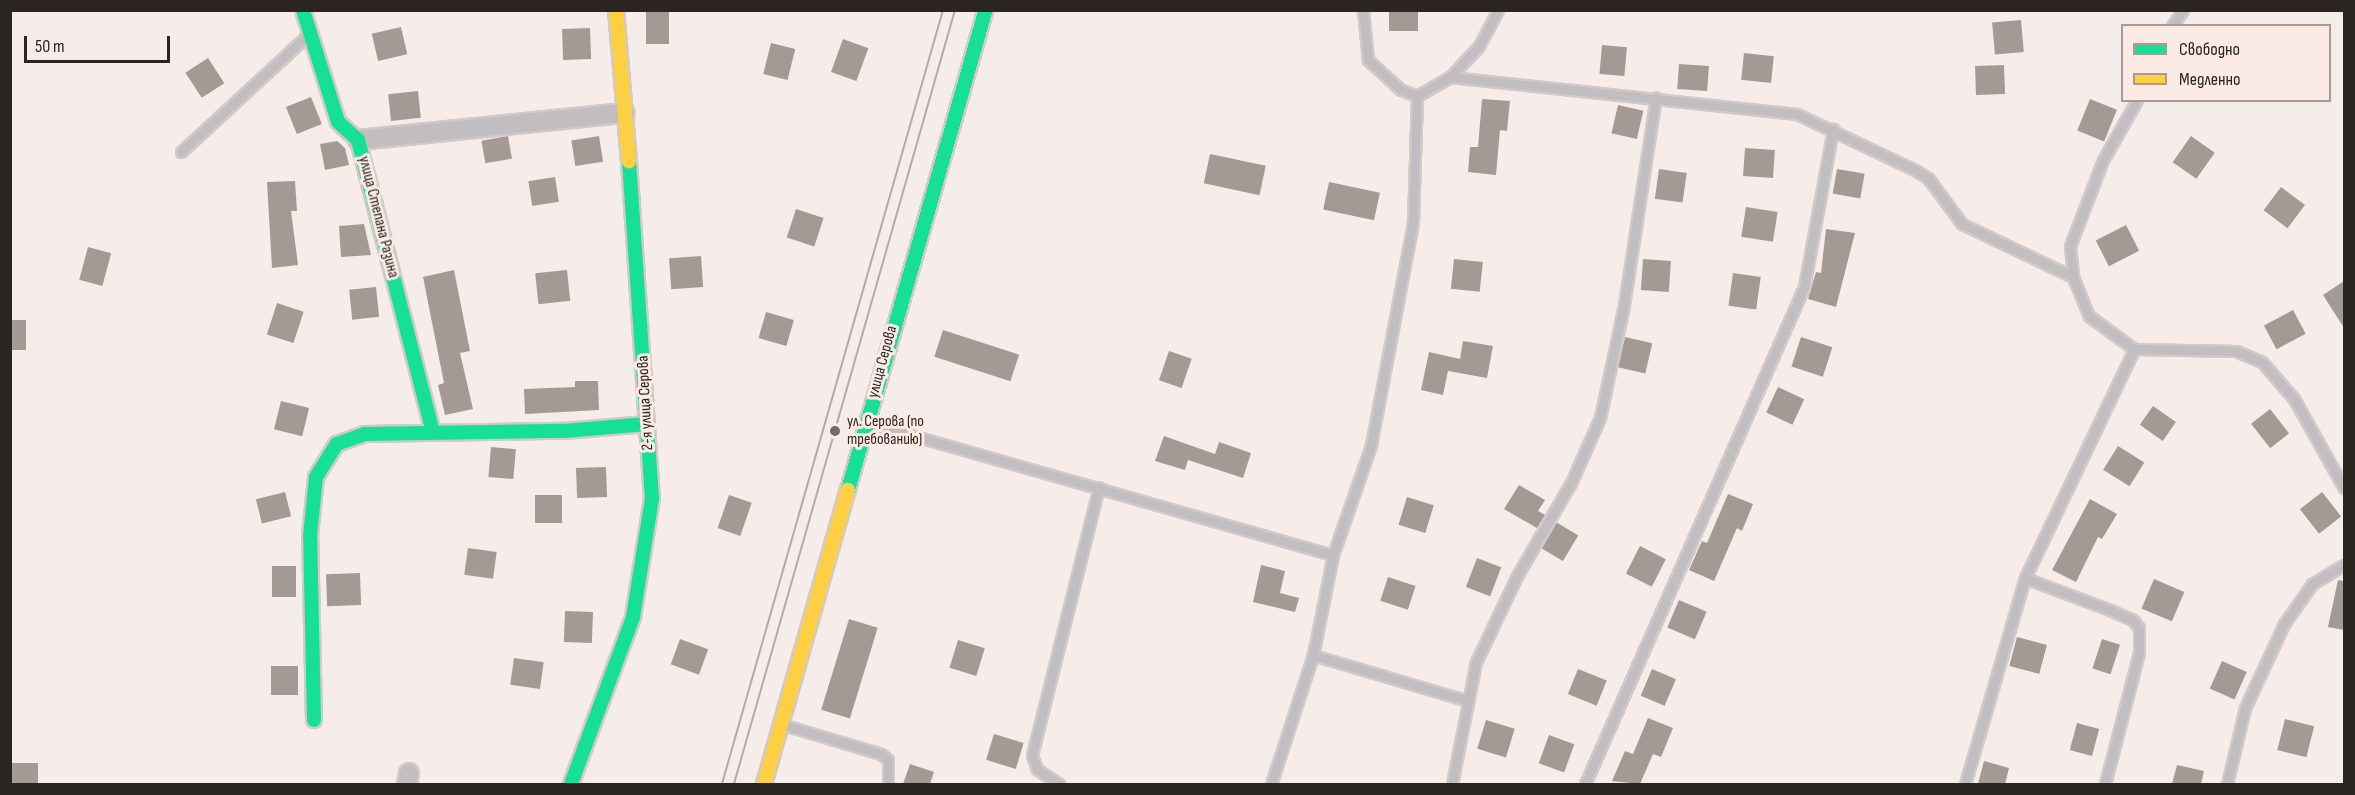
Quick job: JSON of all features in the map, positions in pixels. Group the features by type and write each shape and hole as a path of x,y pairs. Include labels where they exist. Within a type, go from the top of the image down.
{"street":[{"name":"улица Степана Разина","path":"303,10 338,122 358,140 434,433"},
{"name":"2-я улица Серова","path":"571,784 638,598 652,499 616,10"},
{"name":"улица Серова","path":"764,784 986,10"},
{"path":"358,140 625,113"},
{"path":"314,720 309,563 320,465 350,438 434,433 564,431 647,424"}],"lane":[{"path":"1363,10 1368,60 1401,90 1417,96"},
{"path":"1417,96 1450,77 1479,46 1498,10"},
{"path":"2173,24 2183,10"},
{"path":"181,152 309,34"},
{"path":"1450,77 1656,97 1797,114 1833,129 1928,178 1962,224 2073,277"},
{"path":"1271,784 1313,655 1334,555 1371,445 1411,233 1417,96"},
{"path":"1452,784 1468,701 1481,651 1517,576 1571,483 1600,418 1624,305 1656,97"},
{"path":"2136,102 2081,208 2070,246 2073,277 2089,316 2134,349 2236,351 2262,362 2294,399 2344,489"},
{"path":"1585,784 1804,287 1833,129"},
{"path":"1965,784 2025,578 2134,349"},
{"path":"866,423 1334,555"},
{"path":"1059,784 1038,769 1032,755 1099,488"},
{"path":"2227,784 2245,708 2284,624 2312,584 2344,565"},
{"path":"2025,578 2118,613 2139,628 2139,653 2105,784"},
{"path":"1313,655 1468,701"},
{"path":"780,724 880,754 888,760 888,784"}],"building":[{"path":"646,10 669,10 669,44 646,44"},
{"path":"1389,10 1418,10 1418,31 1389,31"},
{"path":"2021,20 2024,52 1995,54 1992,23"},
{"path":"401,27 407,54 378,61 372,34"},
{"path":"590,28 591,59 563,60 562,29"},
{"path":"843,39 868,48 856,81 831,72"},
{"path":"771,43 795,49 788,80 763,74"},
{"path":"1602,45 1627,47 1624,76 1599,74"},
{"path":"1744,53 1774,56 1771,83 1741,80"},
{"path":"208,58 224,83 202,98 185,73"},
{"path":"1679,64 1709,66 1707,91 1677,89"},
{"path":"2004,65 2005,94 1976,95 1975,66"},
{"path":"418,91 421,118 391,121 388,94"},
{"path":"311,97 322,124 297,134 286,107"},
{"path":"1482,99 1510,101 1507,131 1500,130 1496,175 1468,172 1470,147 1478,147"},
{"path":"2090,99 2117,110 2104,141 2077,131"},
{"path":"1618,105 1643,111 1637,139 1611,133"},
{"path":"508,136 512,159 485,163 481,141"},
{"path":"599,136 603,162 575,166 571,140"},
{"path":"2191,136 2215,153 2196,179 2173,162"},
{"path":"337,141 345,148 349,165 325,170 320,144"},
{"path":"1745,148 1775,150 1773,178 1743,176"},
{"path":"1210,154 1266,166 1260,195 1204,183"},
{"path":"1659,169 1687,173 1683,203 1655,199"},
{"path":"1837,169 1865,174 1860,198 1833,194"},
{"path":"555,177 559,202 532,206 528,181"},
{"path":"295,181 297,211 291,211 298,265 272,268 267,182"},
{"path":"1329,182 1380,193 1374,220 1323,209"},
{"path":"2281,187 2305,205 2288,228 2264,210"},
{"path":"1746,207 1778,212 1773,242 1741,237"},
{"path":"796,209 824,218 814,246 787,238"},
{"path":"364,224 371,255 341,257 339,226"},
{"path":"2126,225 2139,251 2109,266 2096,240"},
{"path":"1826,229 1855,233 1836,307 1808,299 1816,272 1821,273"},
{"path":"88,247 111,253 102,286 79,280"},
{"path":"701,256 703,287 671,289 669,258"},
{"path":"1454,259 1483,262 1480,292 1451,289"},
{"path":"1643,259 1671,261 1669,292 1641,290"},
{"path":"454,270 470,351 460,353 473,409 445,415 438,385 444,383 423,277"},
{"path":"567,270 570,301 538,304 535,273"},
{"path":"1733,273 1761,277 1756,310 1728,306"},
{"path":"2344,281 2344,328 2323,295"},
{"path":"376,287 379,317 352,320 349,290"},
{"path":"277,303 304,312 293,343 267,334"},
{"path":"2293,310 2306,334 2277,349 2264,325"},
{"path":"766,312 794,320 786,346 759,338"},
{"path":"10,320 26,320 26,350 10,350"},
{"path":"943,330 1019,355 1010,381 934,357"},
{"path":"1625,337 1652,343 1645,374 1618,367"},
{"path":"1801,337 1832,347 1823,377 1791,366"},
{"path":"1463,341 1493,346 1487,378 1448,371 1443,395 1421,390 1429,352 1460,359"},
{"path":"1169,351 1192,359 1182,388 1159,380"},
{"path":"575,381 598,381 599,410 525,414 524,389 575,387"},
{"path":"1778,387 1804,399 1792,425 1766,412"},
{"path":"281,401 309,408 302,436 274,429"},
{"path":"2153,406 2176,422 2163,441 2140,425"},
{"path":"2270,409 2289,433 2270,448 2251,424"},
{"path":"1164,436 1215,454 1219,442 1251,453 1243,478 1188,460 1185,470 1155,461"},
{"path":"2118,446 2144,462 2129,486 2103,470"},
{"path":"491,447 516,449 513,479 488,477"},
{"path":"606,467 607,497 577,498 576,468"},
{"path":"1519,485 1545,500 1538,511 1545,515 1537,528 1504,509"},
{"path":"285,492 291,516 262,524 256,499"},
{"path":"2322,492 2341,516 2319,534 2300,509"},
{"path":"1728,494 1753,504 1742,531 1737,528 1714,581 1689,570 1702,541 1707,543"},
{"path":"535,495 562,495 562,523 535,523"},
{"path":"729,495 752,503 740,536 718,528"},
{"path":"1407,497 1434,505 1425,533 1399,525"},
{"path":"2090,499 2117,514 2102,539 2098,537 2076,582 2052,570"},
{"path":"1556,522 1578,535 1563,561 1541,548"},
{"path":"1640,546 1666,559 1652,587 1626,574"},
{"path":"468,548 497,552 493,579 464,575"},
{"path":"1477,558 1501,567 1490,596 1466,587"},
{"path":"1261,565 1285,571 1280,593 1299,598 1295,612 1253,602"},
{"path":"272,566 296,566 296,597 272,597"},
{"path":"360,573 361,605 327,606 326,574"},
{"path":"1388,577 1416,586 1408,610 1380,601"},
{"path":"2154,579 2184,592 2172,621 2141,608"},
{"path":"2338,580 2344,581 2344,630 2328,627"},
{"path":"1679,600 1707,612 1695,639 1667,628"},
{"path":"565,611 593,612 592,643 564,642"},
{"path":"849,619 878,628 850,719 821,710"},
{"path":"2017,637 2047,645 2039,674 2009,666"},
{"path":"680,639 708,649 699,675 671,664"},
{"path":"2102,639 2120,645 2110,674 2092,668"},
{"path":"958,640 985,648 976,676 950,668"},
{"path":"514,658 544,662 540,689 510,685"},
{"path":"2222,661 2247,672 2234,699 2210,688"},
{"path":"271,666 298,666 298,695 271,695"},
{"path":"1578,669 1607,681 1597,706 1568,694"},
{"path":"1652,669 1676,679 1665,706 1641,696"},
{"path":"1648,718 1673,728 1661,757 1653,754 1640,784 1612,781 1625,751 1633,754"},
{"path":"2285,719 2314,726 2306,757 2277,750"},
{"path":"1486,720 1515,729 1506,757 1477,749"},
{"path":"2077,723 2099,729 2092,756 2070,750"},
{"path":"994,734 1024,743 1016,769 986,760"},
{"path":"1549,735 1574,744 1564,772 1539,763"},
{"path":"1984,761 2009,768 2005,784 1978,784"},
{"path":"11,763 38,763 38,784 11,784"},
{"path":"910,764 934,772 930,784 903,784"},
{"path":"2177,765 2204,771 2201,784 2172,784"}],"tram line":[{"path":"722,784 943,10"},
{"path":"734,784 955,10"}],"traffic: fast":[{"path":"303,10 338,122 358,140 433,433"},
{"path":"848,490 986,10"},
{"path":"571,784 633,617 652,499 629,161"},
{"path":"314,720 310,536 316,477 337,444 364,434 564,431 647,424"}],"traffic: slow":[{"path":"616,10 629,161"},
{"path":"764,784 848,490"}],"place":[{"name":"ул. Серова (по требованию)","path":"835,431"}]}
